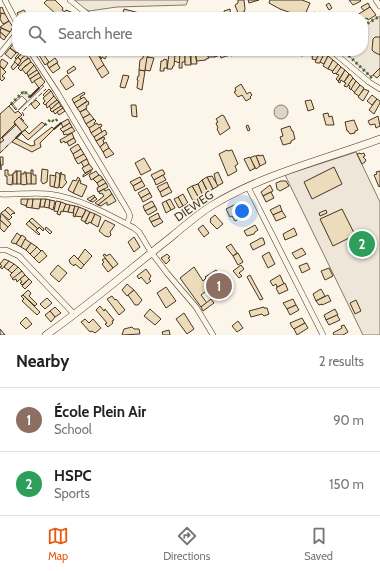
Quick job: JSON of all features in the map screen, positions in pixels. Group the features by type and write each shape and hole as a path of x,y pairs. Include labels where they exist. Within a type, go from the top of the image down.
{"street":[{"path":"5,0 12,13"},
{"path":"70,0 85,12"},
{"path":"376,0 380,6"},
{"path":"0,54 12,39"},
{"path":"33,56 57,92 128,212 130,216 127,224"},
{"path":"338,56 369,82 380,89"},
{"name":"DIEWEG","path":"46,335 210,206 248,187 297,167 380,139"},
{"path":"248,187 323,335"},
{"path":"0,194 48,194 60,196 85,204 127,224 139,232 151,252 196,307 213,335"},
{"path":"0,250 6,250 19,256 74,314"}],"shaded area":[{"path":"73,0 188,0 186,5 117,7 89,11 81,7"},
{"path":"380,16 380,68 371,77 349,56 368,56 368,23"},
{"path":"42,85 44,86 19,110 27,101 22,96 13,104 17,109 16,110 11,104 24,91 30,96"},
{"path":"278,105 284,105 288,109 288,115 284,119 278,119 274,115 274,109"},
{"path":"16,125 22,132 0,153 0,143 4,140 2,138"},
{"path":"356,152 380,202 380,335 363,335 285,175"}],"building":[{"path":"47,0 55,0 65,12 54,12 44,3"},
{"path":"238,0 244,0 244,12 238,12 235,5 238,3"},
{"path":"248,0 259,0 249,3"},
{"path":"270,0 302,0 310,3 306,12 288,12 269,3"},
{"path":"349,0 360,0 361,1 353,5"},
{"path":"329,3 332,8 329,10 326,5"},
{"path":"368,3 370,7 364,11 361,7"},
{"path":"2,7 5,14 0,13 0,8"},
{"path":"370,7 376,15 368,20 368,12 362,12"},
{"path":"124,9 135,12 123,12"},
{"path":"230,9 230,12 224,12"},
{"path":"1,13 5,14 9,21 3,24 0,19"},
{"path":"9,21 12,29 10,32 0,27"},
{"path":"1,28 10,32 6,37 0,32"},
{"path":"0,32 6,37 4,40 0,37"},
{"path":"375,37 380,37 380,55 372,50 373,39"},
{"path":"10,48 12,50 12,56 14,56 11,59 5,54"},
{"path":"19,56 25,56 21,61 18,57"},
{"path":"25,56 28,58 20,66 18,65 21,59"},
{"path":"39,56 45,56 49,62 45,65"},
{"path":"89,56 99,56 104,65 97,70"},
{"path":"106,56 105,59 102,57 101,59 100,57"},
{"path":"143,56 148,56 145,71 139,70 140,60"},
{"path":"169,56 175,56 174,66 172,69 167,69"},
{"path":"175,56 180,56 180,63 174,61"},
{"path":"180,56 185,56 185,62 182,62 182,68 179,68"},
{"path":"185,56 190,56 191,65 185,65"},
{"path":"191,56 196,56 197,64 191,64"},
{"path":"196,56 208,56 209,58 206,60 197,61"},
{"path":"313,56 318,56 316,60 312,59"},
{"path":"318,56 323,56 320,63 315,62"},
{"path":"323,56 328,56 324,64 320,62"},
{"path":"328,56 333,60 328,69 323,66"},
{"path":"18,57 21,61 18,65 14,62"},
{"path":"147,57 154,58 150,71 145,70"},
{"path":"29,58 31,62 21,71 18,68"},
{"path":"55,58 58,62 49,68 47,64"},
{"path":"2,59 8,63 4,69 0,66"},
{"path":"164,59 167,60 167,68 164,68 164,71 160,71 161,61"},
{"path":"333,60 338,64 333,71 328,69"},
{"path":"15,62 18,65 13,70 11,67"},
{"path":"31,62 34,65 26,74 22,69"},
{"path":"57,63 60,68 53,73 49,68"},
{"path":"338,64 341,67 337,74 334,74 332,72"},
{"path":"34,65 37,70 28,76 27,73"},
{"path":"104,65 109,73 102,78 97,70"},
{"path":"0,66 6,72 2,76 5,78 2,81 0,79"},
{"path":"74,66 76,69 68,74 67,71"},
{"path":"341,67 345,70 338,81 336,79 339,75 336,74"},
{"path":"380,68 380,75 377,78 373,75"},
{"path":"37,70 39,73 30,79 28,76"},
{"path":"139,70 145,71 142,90 137,88"},
{"path":"345,70 349,74 344,82 341,80 340,83 338,82"},
{"path":"39,73 41,77 32,83 30,79"},
{"path":"350,74 353,78 347,87 344,86 346,83 344,82"},
{"path":"67,75 74,85 66,90 60,81"},
{"path":"123,75 129,76 125,88 120,87"},
{"path":"41,77 45,82 39,88 34,81"},
{"path":"353,78 356,81 351,90 349,88 350,86 348,85"},
{"path":"356,81 360,85 355,93 351,89"},
{"path":"241,84 247,94 250,92 252,95 250,97 251,98 246,101 242,95 238,97 234,92 236,91 235,88"},
{"path":"360,85 364,88 359,96 354,93"},
{"path":"49,89 51,91 45,97 43,95"},
{"path":"364,89 369,91 363,101 358,97"},
{"path":"51,91 54,96 45,105 43,103 45,101 43,98"},
{"path":"84,92 85,94 80,97 81,99 74,103 72,99"},
{"path":"372,95 377,99 372,105 367,101"},
{"path":"54,96 57,100 47,108 46,104"},
{"path":"84,97 87,101 77,108 74,103"},
{"path":"377,99 380,103 374,114 369,110"},
{"path":"36,100 40,104 35,109 31,104"},
{"path":"57,100 59,102 51,109 49,106"},
{"path":"311,100 314,109 308,111 305,101"},
{"path":"88,101 89,104 86,106 87,108 80,112 77,108"},
{"path":"59,102 61,106 52,112 50,110"},
{"path":"131,105 136,105 137,117 132,116"},
{"path":"9,106 15,113 18,111 22,115 0,139 0,114"},
{"path":"61,106 63,108 55,114 53,111"},
{"path":"63,108 65,111 59,115 57,112"},
{"path":"86,109 90,114 83,118 80,112"},
{"path":"328,113 329,117 332,116 334,125 326,125 323,114"},
{"path":"90,114 94,119 86,124 83,118"},
{"path":"222,115 230,128 220,135 217,129 216,123 218,122 216,119"},
{"path":"378,116 380,126 376,128 375,124 370,125 368,121"},
{"path":"19,117 28,127 22,132 14,122"},
{"path":"68,119 70,123 63,127 61,123"},
{"path":"94,119 96,121 94,123 95,125 89,128 86,124"},
{"path":"354,120 358,130 355,131 355,133 350,134 347,131 345,122"},
{"path":"42,122 45,125 28,140 21,133 25,130 29,134"},
{"path":"70,123 72,127 63,132 60,129"},
{"path":"97,123 98,125 101,124 102,126 91,133 89,128"},
{"path":"15,124 16,125 2,138 4,140 0,143 0,139"},
{"path":"248,125 250,130 248,131 246,126"},
{"path":"290,126 295,139 291,141 291,143 283,145 280,137 283,136 281,129"},
{"path":"52,127 54,129 40,143 41,147 32,152 12,142 16,138 31,146 35,145 34,141"},
{"path":"72,127 75,131 64,135 63,132"},
{"path":"100,127 102,132 94,137 91,133"},
{"path":"105,130 107,134 96,141 94,137"},
{"path":"72,133 74,138 65,143 64,141 61,143 60,140"},
{"path":"104,137 104,143 100,147 96,141"},
{"path":"74,138 76,142 69,146 67,142"},
{"path":"106,142 109,148 103,152 100,147"},
{"path":"78,144 81,149 73,154 70,149"},
{"path":"109,148 114,154 106,158 103,152"},
{"path":"81,149 84,154 75,159 73,154"},
{"path":"227,150 232,150 238,164 235,166 237,171 228,176 219,154"},
{"path":"364,153 365,156 363,157 366,160 362,164 357,154"},
{"path":"84,154 87,159 78,164 75,159"},
{"path":"263,155 266,163 260,166 256,156"},
{"path":"256,156 260,166 256,169 250,158"},
{"path":"0,157 3,157 3,165 1,165 1,170"},
{"path":"250,157 255,168 250,171 244,159"},
{"path":"144,158 151,170 141,175 135,163"},
{"path":"87,159 89,164 84,167 81,162"},
{"path":"89,164 93,169 85,173 82,168"},
{"path":"334,167 342,184 312,199 304,182"},
{"path":"42,169 48,170 47,182 43,184 41,181"},
{"path":"5,170 8,170 8,175 13,175 12,185 7,184"},
{"path":"31,170 33,170 33,175 36,175 36,184 31,184"},
{"path":"91,170 91,172 83,177 83,175"},
{"path":"163,170 165,174 154,180 151,175"},
{"path":"15,171 17,171 17,184 13,184 13,173 15,173"},
{"path":"17,171 21,171 21,184 17,184"},
{"path":"96,171 99,175 91,180 89,175"},
{"path":"380,171 379,187 374,175 377,174 376,172"},
{"path":"24,172 26,172 27,184 24,185 21,184 21,174 24,174"},
{"path":"56,172 60,174 59,187 57,188 54,187"},
{"path":"61,172 61,174 65,175 65,180 67,182 62,188 59,187"},
{"path":"218,172 223,183 217,186 214,174"},
{"path":"26,173 31,173 31,184 27,184"},
{"path":"50,175 56,176 54,187 50,186"},
{"path":"99,175 103,179 97,183 93,179"},
{"path":"163,175 166,180 156,185 154,180"},
{"path":"212,176 218,186 213,189 207,177"},
{"path":"78,177 80,179 73,193 68,190 73,180 76,181"},
{"path":"140,177 142,181 133,186 130,182"},
{"path":"207,177 213,189 208,192 202,180"},
{"path":"103,179 106,183 99,187 97,183"},
{"path":"79,180 81,181 80,183 87,186 82,197 73,193"},
{"path":"202,180 208,193 203,196 198,184"},
{"path":"142,181 145,186 135,191 133,186"},
{"path":"286,181 289,186 280,191 277,189 276,183"},
{"path":"167,182 169,187 160,192 157,187"},
{"path":"106,183 108,187 98,192 97,188"},
{"path":"198,184 203,196 199,198 192,186"},
{"path":"270,185 273,191 263,196 261,192"},
{"path":"192,186 199,198 193,201 187,189"},
{"path":"169,187 172,192 162,197 160,192"},
{"path":"147,188 150,193 141,198 138,193"},
{"path":"104,189 105,191 109,189 112,194 98,205 95,203 104,196 99,192"},
{"path":"271,192 274,198 266,202 263,196"},
{"path":"150,193 152,197 143,202 141,198"},
{"path":"112,194 116,201 109,205 107,205 107,202 101,206 98,205"},
{"path":"183,194 188,203 183,206 178,197"},
{"path":"94,195 95,197 90,201 87,199"},
{"path":"95,197 97,199 93,202 90,201"},
{"path":"178,197 183,206 179,208 174,199"},
{"path":"21,199 28,199 27,206 21,204"},
{"path":"28,199 33,199 32,208 26,207"},
{"path":"33,199 41,199 39,209 32,208"},
{"path":"41,199 46,199 44,207 40,207"},
{"path":"46,199 50,200 49,208 44,207"},
{"path":"170,199 175,208 171,210 166,201"},
{"path":"50,200 55,201 53,210 49,208"},
{"path":"56,201 61,202 58,212 54,211"},
{"path":"152,201 155,206 145,211 143,206"},
{"path":"166,201 171,210 166,213 162,203"},
{"path":"61,202 66,204 60,215 57,214"},
{"path":"240,202 242,205 244,203 249,213 235,221 232,216 230,217 226,209"},
{"path":"66,204 70,205 68,212 63,211"},
{"path":"70,205 75,206 73,213 68,212"},
{"path":"280,205 282,211 273,215 270,210"},
{"path":"75,206 79,207 75,217 73,216 73,213"},
{"path":"155,206 157,210 148,215 145,211"},
{"path":"8,207 15,213 10,216 5,210"},
{"path":"79,207 86,210 82,217 75,216"},
{"path":"342,209 355,235 333,246 320,219"},
{"path":"5,210 12,217 9,220 1,213"},
{"path":"86,210 90,212 85,222 81,220"},
{"path":"326,210 327,213 320,216 319,213"},
{"path":"282,211 286,217 276,221 273,215"},
{"path":"90,212 95,214 91,223 89,222 88,224 85,223"},
{"path":"1,213 11,224 8,227 0,220"},
{"path":"158,213 160,218 151,222 149,218"},
{"path":"95,214 101,217 98,227 91,223"},
{"path":"215,215 223,224 217,229 210,222 210,219"},
{"path":"32,218 44,229 43,231 39,227 38,229 29,221"},
{"path":"160,218 163,222 154,227 151,222"},
{"path":"0,220 8,227 4,232 0,228"},
{"path":"105,220 115,225 110,232 111,235 109,237 105,236 99,231"},
{"path":"29,221 38,229 36,230 40,234 39,235 26,224"},
{"path":"203,225 209,233 204,237 198,229"},
{"path":"255,225 258,230 254,234 247,236 244,231"},
{"path":"46,227 52,232 50,234 45,229"},
{"path":"294,228 297,235 285,240 283,234"},
{"path":"17,233 21,236 16,244 14,244 11,242"},
{"path":"369,233 375,245 354,255 348,243"},
{"path":"22,235 26,238 21,247 16,244"},
{"path":"134,237 140,247 134,252 128,242"},
{"path":"263,238 265,244 253,250 250,244"},
{"path":"25,239 31,243 26,250 21,247"},
{"path":"31,243 37,247 30,254 26,250"},
{"path":"231,244 237,253 233,256 226,247"},
{"path":"37,247 41,251 34,258 30,254"},
{"path":"302,248 306,254 296,259 292,253"},
{"path":"85,249 92,256 84,265 78,259"},
{"path":"42,250 47,256 39,263 34,258"},
{"path":"269,252 275,264 268,268 262,256"},
{"path":"238,253 243,262 238,265 233,256"},
{"path":"105,254 106,256 110,254 118,264 113,268 103,255"},
{"path":"167,254 170,257 168,258 170,260 166,264 161,258"},
{"path":"74,255 84,265 81,269 75,264 74,266 70,263 69,260"},
{"path":"105,258 113,268 108,272 102,264 104,262 102,260"},
{"path":"4,259 9,261 2,269 0,264"},
{"path":"9,261 14,264 8,270 4,267"},
{"path":"307,263 310,269 302,273 299,266"},
{"path":"14,264 18,267 12,273 8,270"},
{"path":"58,265 67,273 59,282 50,274"},
{"path":"241,265 244,269 239,273 242,276 239,278 233,271"},
{"path":"18,267 22,271 13,279 10,275"},
{"path":"194,267 203,281 206,278 205,277 216,270 223,279 201,295 207,303 201,307 180,278"},
{"path":"329,268 333,276 325,280 321,271"},
{"path":"146,269 151,276 149,279 151,281 147,284 141,277 139,279 137,276"},
{"path":"22,271 25,275 17,282 16,279 12,279"},
{"path":"25,275 29,279 22,285 20,283 22,282 20,279"},
{"path":"250,275 263,299 260,300 247,277"},
{"path":"280,275 284,284 277,287 276,284 273,286 270,281"},
{"path":"29,279 32,282 25,289 22,286"},
{"path":"285,283 288,290 279,294 276,288"},
{"path":"127,284 134,290 127,296 122,290"},
{"path":"166,287 176,301 166,308 157,293"},
{"path":"321,289 325,296 316,301 313,294"},
{"path":"28,290 31,293 29,296 37,304 35,306 23,295"},
{"path":"134,290 142,300 138,305 135,305 128,295"},
{"path":"23,295 40,312 37,315 22,301 24,299 21,296"},
{"path":"328,295 331,301 319,305 316,301"},
{"path":"112,296 125,310 119,315 107,299"},
{"path":"47,298 52,303 45,309 40,304"},
{"path":"211,299 214,303 203,311 201,307"},
{"path":"293,299 296,305 287,309 283,303"},
{"path":"356,300 361,311 355,314 350,303"},
{"path":"296,305 299,310 290,315 287,309"},
{"path":"100,306 104,311 105,309 114,320 108,327 105,324 107,323 96,310"},
{"path":"55,307 61,313 55,317 50,311"},
{"path":"264,307 267,308 269,314 251,317 249,311"},
{"path":"150,309 161,319 155,325 144,316"},
{"path":"335,309 338,315 326,320 324,315"},
{"path":"50,311 55,317 51,322 45,315"},
{"path":"184,313 194,329 187,334 176,319"},
{"path":"337,315 340,320 329,325 326,320"},
{"path":"26,317 32,324 26,329 20,323"},
{"path":"302,318 305,323 294,329 290,323"},
{"path":"85,319 89,323 93,319 101,328 95,333 92,331 90,332 81,322"},
{"path":"238,321 243,328 237,332 232,326"},
{"path":"305,323 308,328 297,335 294,329"},
{"path":"344,325 348,332 343,335 334,335 333,333 342,328 341,326"},
{"path":"132,327 134,329 139,329 140,334 122,335 124,329"},
{"path":"0,329 5,335 0,335"},
{"path":"169,330 170,335 163,335 162,332"}],"hedge":[{"path":"368,23 380,16"},
{"path":"349,56 371,77 373,75"},
{"path":"11,104 24,91 30,97"},
{"path":"45,125 51,119 54,122 59,118"}],"fence":[{"path":"24,121 21,118 24,115 22,112 46,89"},
{"path":"9,106 11,104 16,110"},
{"path":"0,153 8,145"}],"wall":[{"path":"30,97 39,88"},
{"path":"54,129 61,123"},
{"path":"16,138 21,133"}],"place":[{"name":"HSPC","path":"362,244"},
{"name":"École Plein Air","path":"219,286"}]}
